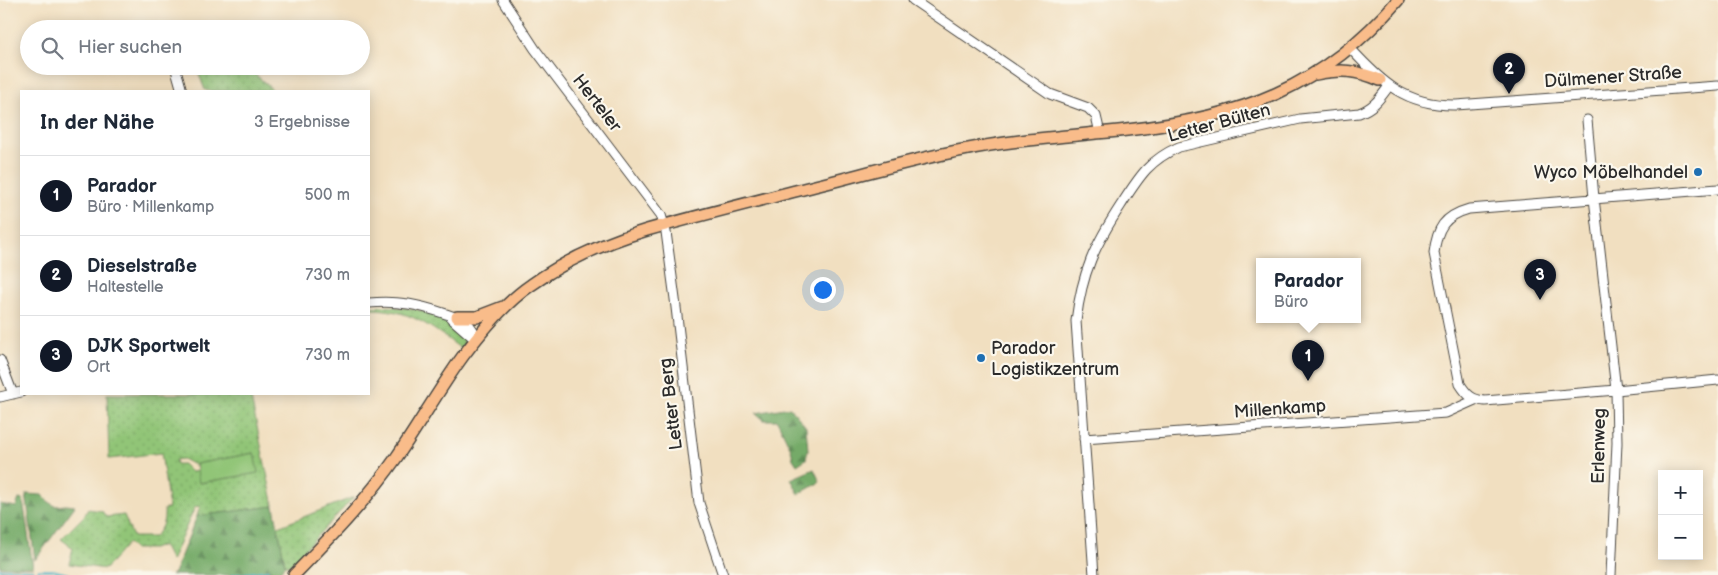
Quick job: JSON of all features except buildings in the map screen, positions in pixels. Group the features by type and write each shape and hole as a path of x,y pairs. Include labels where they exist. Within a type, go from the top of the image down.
{"main road":[{"path":"294,575 347,520 374,488 476,340 509,304 530,285 586,253 631,235 664,225 948,153 1011,142 1185,122 1225,113 1271,97 1312,75 1350,48 1398,0"},
{"path":"1312,75 1349,70 1361,72 1385,83"},
{"path":"456,317 477,317 509,304"}],"street":[{"name":"Herteler","path":"503,0 535,49 656,207 664,225"},
{"path":"913,0 1050,94 1088,108 1096,116 1100,133"},
{"name":"Dülmener Straße","path":"1350,48 1385,83 1419,100 1450,105 1718,86"},
{"path":"178,75 182,90"},
{"name":"Letter Bülten","path":"1094,575 1076,321 1086,270 1103,233 1142,173 1152,162 1166,153 1179,147 1300,119 1359,113 1368,110 1375,104 1385,83"},
{"path":"1588,120 1594,198 1616,390 1485,401 1475,400 1466,394 1460,384 1434,253 1436,240 1443,223 1458,212 1469,209 1594,198 1718,189"},
{"name":"Letter Berg","path":"664,225 675,299 699,504 723,575"},
{"path":"370,303 412,304 456,317 472,327 476,340"},
{"path":"445,314 476,340"},
{"path":"0,360 17,393 0,397"},
{"name":"Erlenweg","path":"1611,575 1616,390 1718,380"},
{"name":"Millenkamp","path":"1084,439 1446,413 1475,400"}],"green space":[{"path":"199,75 256,75 273,90 205,90"},
{"path":"370,307 406,308 426,312 446,320 465,334 465,344 460,348 438,332 407,315 370,309"},
{"path":"107,395 250,395 274,506 197,516 200,506 195,507 171,561 163,545 153,549 134,549 128,543 105,569 69,564 73,548 61,539 84,516 88,509 102,511 106,517 124,515 133,537 154,537 159,531 164,517 164,509 169,508 161,453 109,459","holes":["254,453 257,473 200,483 197,471 191,472 183,464 176,464 175,460 183,459 196,466 196,464"]},
{"path":"790,407 806,427 808,450 806,459 797,465 777,420 764,420 756,413"},
{"path":"254,453 258,473 199,483 196,464"},
{"path":"814,469 820,482 799,494 791,479"},
{"path":"26,494 42,495 55,506 75,506 35,560"},
{"path":"354,497 290,565 285,565 278,527"},
{"path":"19,499 23,500 33,567 0,567 0,504 16,507"},
{"path":"274,506 285,565 276,575 171,575 174,573 197,516"},
{"path":"0,571 34,572 34,575 0,575"}],"waterway":[{"path":"0,569 33,570"},
{"path":"38,570 53,570 72,575"},
{"path":"233,575 268,570"}],"place":[{"name":"Dieselstraße","path":"1509,94"},
{"name":"Wyco Möbelhandel","path":"1698,172"},
{"name":"DJK Sportwelt","path":"1540,300"},
{"name":"Parador Logistikzentrum","path":"981,358"},
{"name":"Parador","path":"1308,381"}]}
